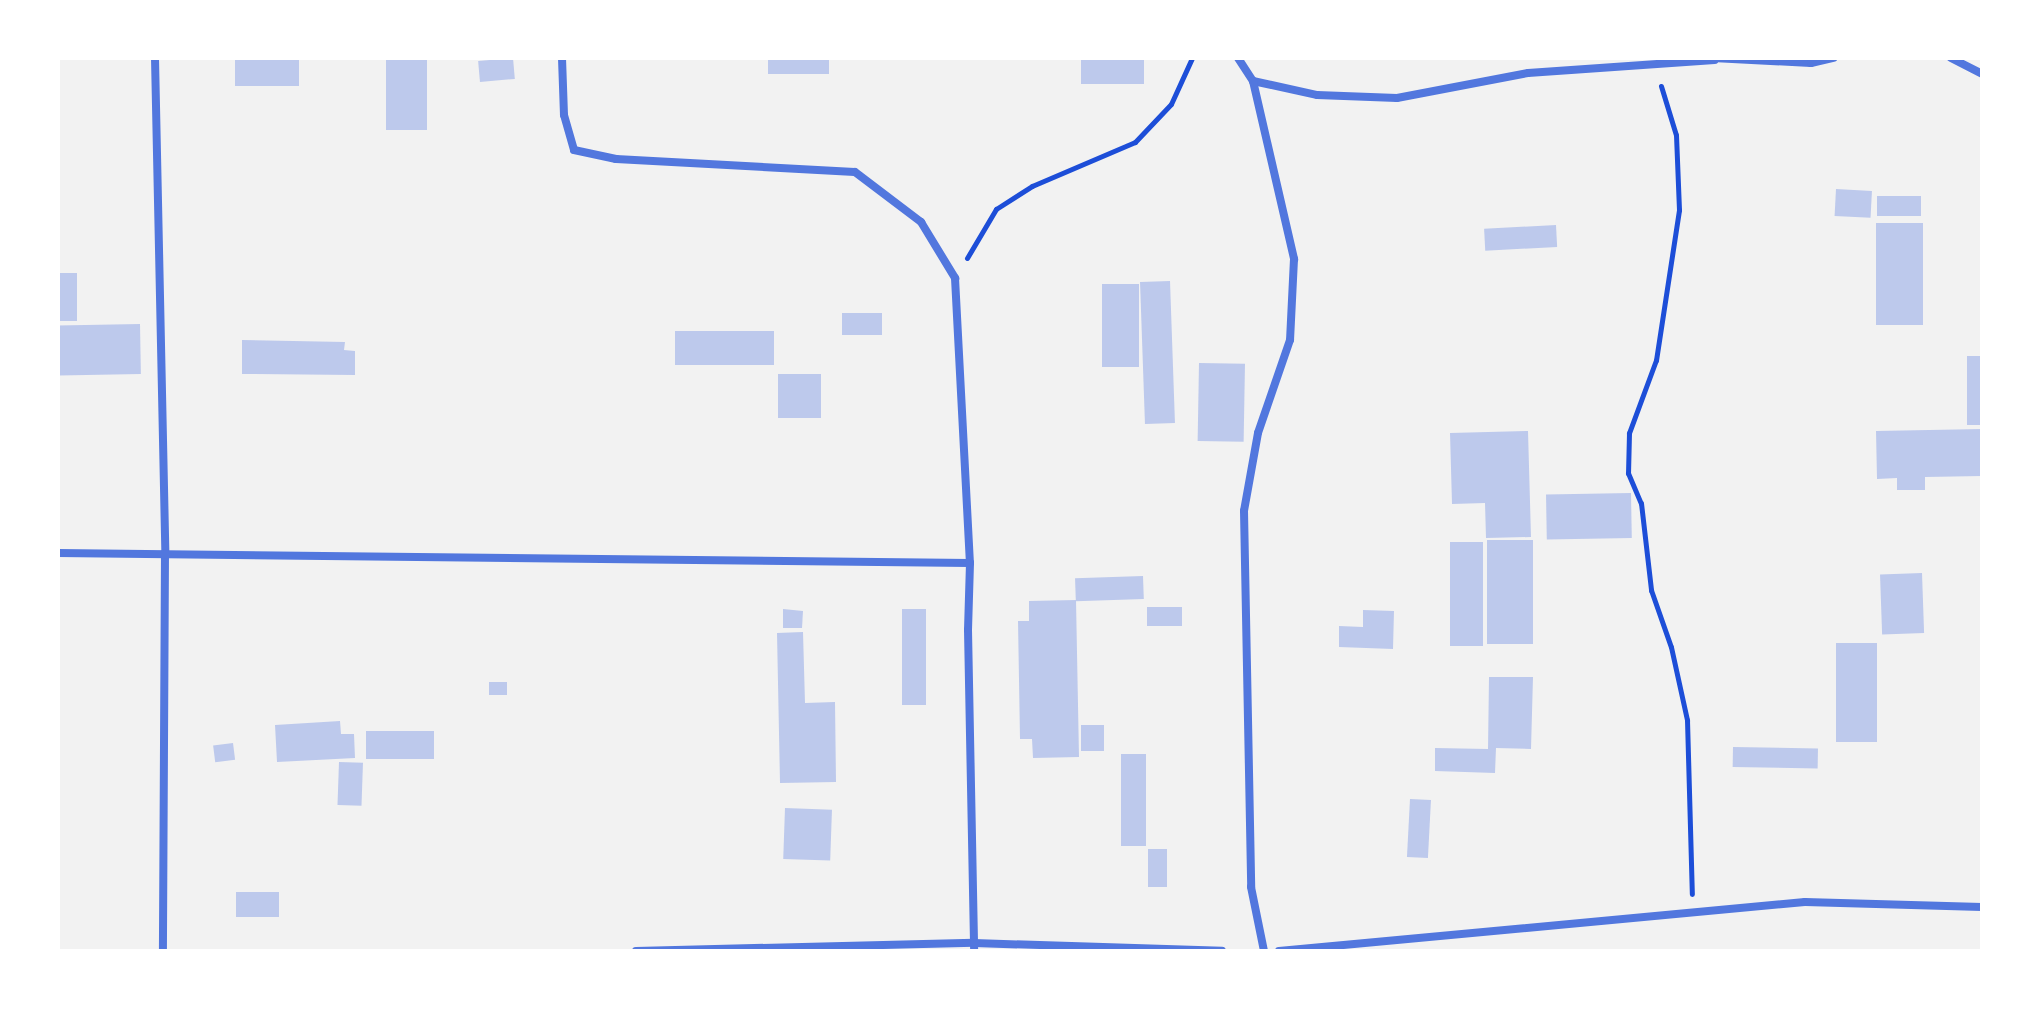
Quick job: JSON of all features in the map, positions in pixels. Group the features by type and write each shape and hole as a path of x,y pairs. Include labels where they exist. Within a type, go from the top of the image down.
{"street":[{"path":"155,58 165,553 163,951"},
{"path":"562,58 564,115 574,150 616,159 855,172 921,222 955,278 970,563 968,630 974,947"},
{"path":"1238,58 1253,81 1294,259 1290,340 1258,433 1244,511 1251,887 1264,951"},
{"path":"1253,81 1317,95 1397,98 1528,73 1654,66 1714,59 1811,63 1833,58"},
{"path":"1951,58 1982,74"},
{"path":"58,553 970,563"},
{"path":"1279,951 1805,902 1982,907"},
{"path":"636,951 974,947 1222,951"}],"path":[{"path":"955,278 996,209 1032,186 1135,142 1171,104 1192,58"},
{"path":"1654,66 1676,135 1679,210 1656,360 1629,433 1628,473 1641,503 1651,590 1671,647 1687,720 1692,913"}],"building":[{"path":"235,58 299,58 299,86 235,86"},
{"path":"386,58 427,58 427,130 386,130"},
{"path":"513,58 515,79 480,82 478,61"},
{"path":"768,58 829,58 829,74 768,74"},
{"path":"1081,58 1144,58 1144,84 1081,84"},
{"path":"1836,189 1872,191 1871,218 1835,216"},
{"path":"1877,196 1921,196 1921,216 1877,216"},
{"path":"1876,223 1923,223 1923,325 1876,325"},
{"path":"1556,225 1557,247 1485,251 1484,229"},
{"path":"58,273 77,273 77,321 58,321"},
{"path":"1170,281 1175,423 1145,424 1140,282"},
{"path":"1102,284 1139,284 1139,367 1102,367"},
{"path":"842,313 882,313 882,335 842,335"},
{"path":"140,324 141,374 59,375 58,325"},
{"path":"675,331 774,331 774,365 675,365"},
{"path":"242,340 345,342 344,350 355,351 355,375 242,374"},
{"path":"1967,356 1982,356 1982,425 1967,425"},
{"path":"1199,363 1245,364 1244,442 1198,441"},
{"path":"778,374 821,374 821,418 778,418"},
{"path":"1982,429 1982,476 1925,477 1925,490 1897,490 1897,478 1877,479 1876,431"},
{"path":"1528,431 1531,537 1486,538 1485,503 1452,504 1450,433"},
{"path":"1631,493 1632,538 1547,539 1546,494"},
{"path":"1487,540 1533,540 1533,644 1487,644"},
{"path":"1450,542 1483,542 1483,646 1450,646"},
{"path":"1922,573 1924,633 1882,634 1880,574"},
{"path":"1143,576 1144,599 1076,601 1075,578"},
{"path":"1076,600 1079,757 1033,758 1032,739 1020,739 1018,621 1029,621 1029,601"},
{"path":"1147,607 1182,607 1182,626 1147,626"},
{"path":"783,609 803,611 802,628 783,628"},
{"path":"902,609 926,609 926,705 902,705"},
{"path":"1363,610 1394,611 1393,649 1339,647 1339,626 1363,627"},
{"path":"803,632 805,703 835,702 836,782 780,783 777,633"},
{"path":"1836,643 1877,643 1877,742 1836,742"},
{"path":"1489,677 1533,677 1531,749 1496,748 1495,773 1435,771 1435,748 1488,749"},
{"path":"489,682 507,682 507,695 489,695"},
{"path":"340,721 341,734 354,734 355,758 277,762 275,725"},
{"path":"1081,725 1104,725 1104,751 1081,751"},
{"path":"366,731 434,731 434,759 366,759"},
{"path":"233,743 235,760 215,762 213,745"},
{"path":"1733,747 1818,748 1818,768 1733,767"},
{"path":"1121,754 1146,754 1146,846 1121,846"},
{"path":"339,762 363,763 361,806 337,805"},
{"path":"1410,799 1431,800 1428,858 1407,857"},
{"path":"785,808 832,810 830,861 783,859"},
{"path":"1148,849 1167,849 1167,887 1148,887"},
{"path":"236,892 279,892 279,917 236,917"}]}
